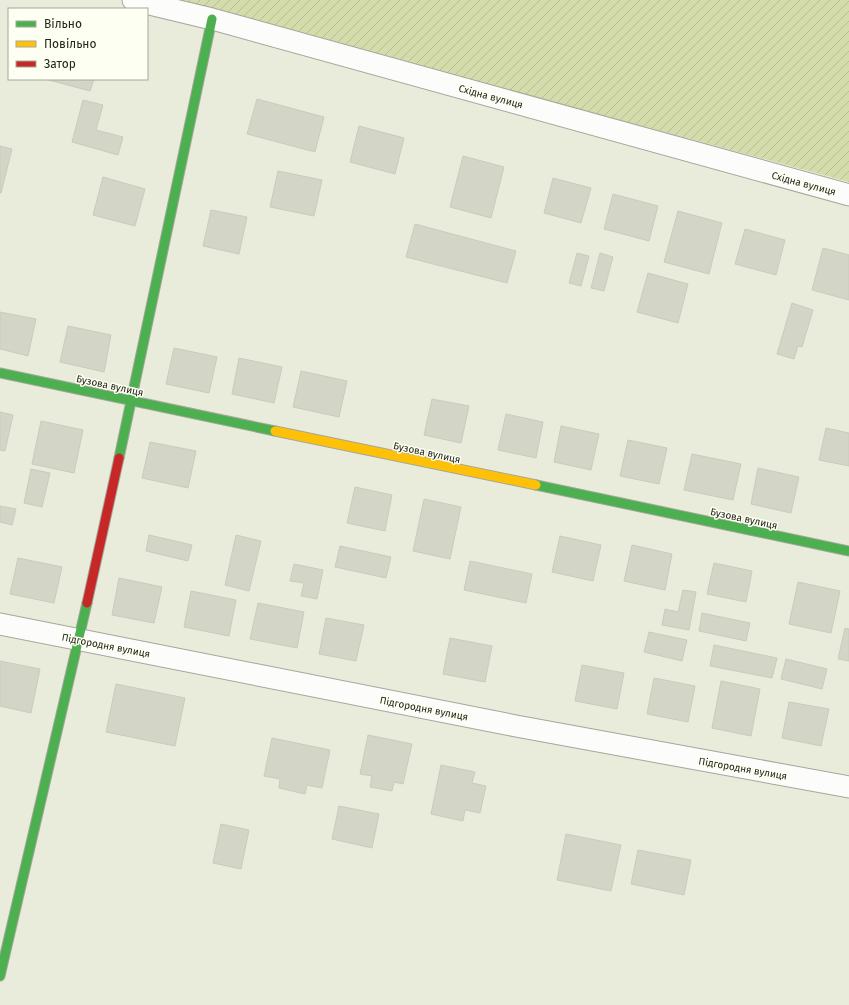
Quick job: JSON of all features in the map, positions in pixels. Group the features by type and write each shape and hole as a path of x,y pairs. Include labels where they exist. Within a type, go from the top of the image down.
{"street":[{"name":"Східна вулиця","path":"133,0 212,19 849,196"},
{"path":"0,976 79,640 132,401 212,19"},
{"name":"Бузова вулиця","path":"0,373 849,551"},
{"name":"Підгородня вулиця","path":"0,624 524,727 849,787"}],"green space":[{"path":"177,0 849,0 849,182 201,6"}],"building":[{"path":"49,80 94,80 90,91"},
{"path":"257,99 324,117 315,152 247,134"},
{"path":"83,100 103,105 96,130 123,137 118,155 72,142"},
{"path":"359,126 404,138 395,174 350,162"},
{"path":"0,146 12,149 1,193 0,193"},
{"path":"463,156 504,167 491,218 450,207"},
{"path":"278,171 322,180 314,216 270,207"},
{"path":"103,177 145,189 135,226 93,215"},
{"path":"553,178 591,188 581,223 544,213"},
{"path":"613,194 658,206 649,241 604,229"},
{"path":"211,210 247,217 239,254 203,246"},
{"path":"678,211 722,223 709,274 664,262"},
{"path":"415,224 516,251 507,283 406,257"},
{"path":"745,229 785,240 776,275 735,264"},
{"path":"823,248 849,255 849,300 812,290"},
{"path":"577,253 589,256 581,286 569,283"},
{"path":"600,253 613,257 604,291 591,288"},
{"path":"648,273 688,284 678,323 637,312"},
{"path":"792,303 813,310 802,347 798,346 794,359 777,354"},
{"path":"0,312 36,319 28,356 0,349"},
{"path":"68,326 111,335 104,372 60,362"},
{"path":"174,348 217,357 209,393 166,384"},
{"path":"239,358 282,367 274,403 232,394"},
{"path":"301,371 347,381 339,417 293,407"},
{"path":"432,399 469,406 461,443 424,435"},
{"path":"0,412 13,415 5,451 0,450"},
{"path":"506,414 543,422 536,458 498,450"},
{"path":"41,421 83,430 74,473 32,464"},
{"path":"561,426 599,434 591,470 554,462"},
{"path":"826,428 849,433 849,466 819,460"},
{"path":"628,440 667,448 659,484 620,476"},
{"path":"150,442 196,451 188,488 142,478"},
{"path":"692,454 741,464 733,500 684,490"},
{"path":"758,468 799,477 791,513 751,504"},
{"path":"31,469 50,473 42,507 24,503"},
{"path":"355,487 392,495 385,531 347,523"},
{"path":"424,499 461,507 450,559 413,551"},
{"path":"0,506 16,509 12,525 0,522"},
{"path":"149,535 192,545 188,561 146,551"},
{"path":"236,535 261,541 249,591 225,585"},
{"path":"560,536 601,545 593,581 552,572"},
{"path":"632,545 672,554 665,590 624,581"},
{"path":"340,546 391,557 386,578 335,567"},
{"path":"18,558 62,567 54,603 10,594"},
{"path":"470,561 532,574 526,603 464,590"},
{"path":"714,563 752,571 746,602 707,594"},
{"path":"294,564 323,570 317,599 301,596 304,583 290,581"},
{"path":"119,578 162,587 154,623 112,615"},
{"path":"798,582 840,591 831,633 789,624"},
{"path":"683,590 696,592 689,630 662,625 665,609 678,612"},
{"path":"191,591 236,600 229,636 184,627"},
{"path":"258,603 304,612 297,648 250,639"},
{"path":"702,613 750,623 746,641 699,631"},
{"path":"326,618 364,625 356,661 319,654"},
{"path":"845,628 849,629 849,661 838,659"},
{"path":"649,632 687,640 682,661 644,652"},
{"path":"450,638 492,646 485,682 443,674"},
{"path":"714,645 777,658 772,678 710,666"},
{"path":"786,659 827,669 822,689 781,679"},
{"path":"0,661 40,669 31,713 0,706"},
{"path":"582,665 624,673 617,709 575,701"},
{"path":"654,678 695,686 688,722 647,714"},
{"path":"721,681 760,689 751,736 712,728"},
{"path":"116,684 185,698 175,746 106,732"},
{"path":"789,702 829,709 821,746 782,738"},
{"path":"368,735 412,744 403,784 394,782 392,791 370,787 372,776 360,774"},
{"path":"272,738 330,750 322,788 307,785 305,794 279,788 280,779 264,776"},
{"path":"441,765 475,772 472,783 486,786 480,813 465,810 463,821 431,814"},
{"path":"339,806 379,814 372,848 332,839"},
{"path":"221,824 249,830 241,869 213,863"},
{"path":"566,834 621,845 611,891 557,880"},
{"path":"638,850 691,860 684,895 631,884"}],"traffic: fast":[{"path":"119,458 212,19"},
{"path":"0,373 275,431"},
{"path":"536,485 849,551"},
{"path":"0,976 87,603"}],"traffic: slow":[{"path":"275,431 536,485"}],"traffic: jam":[{"path":"87,603 119,458"}]}
